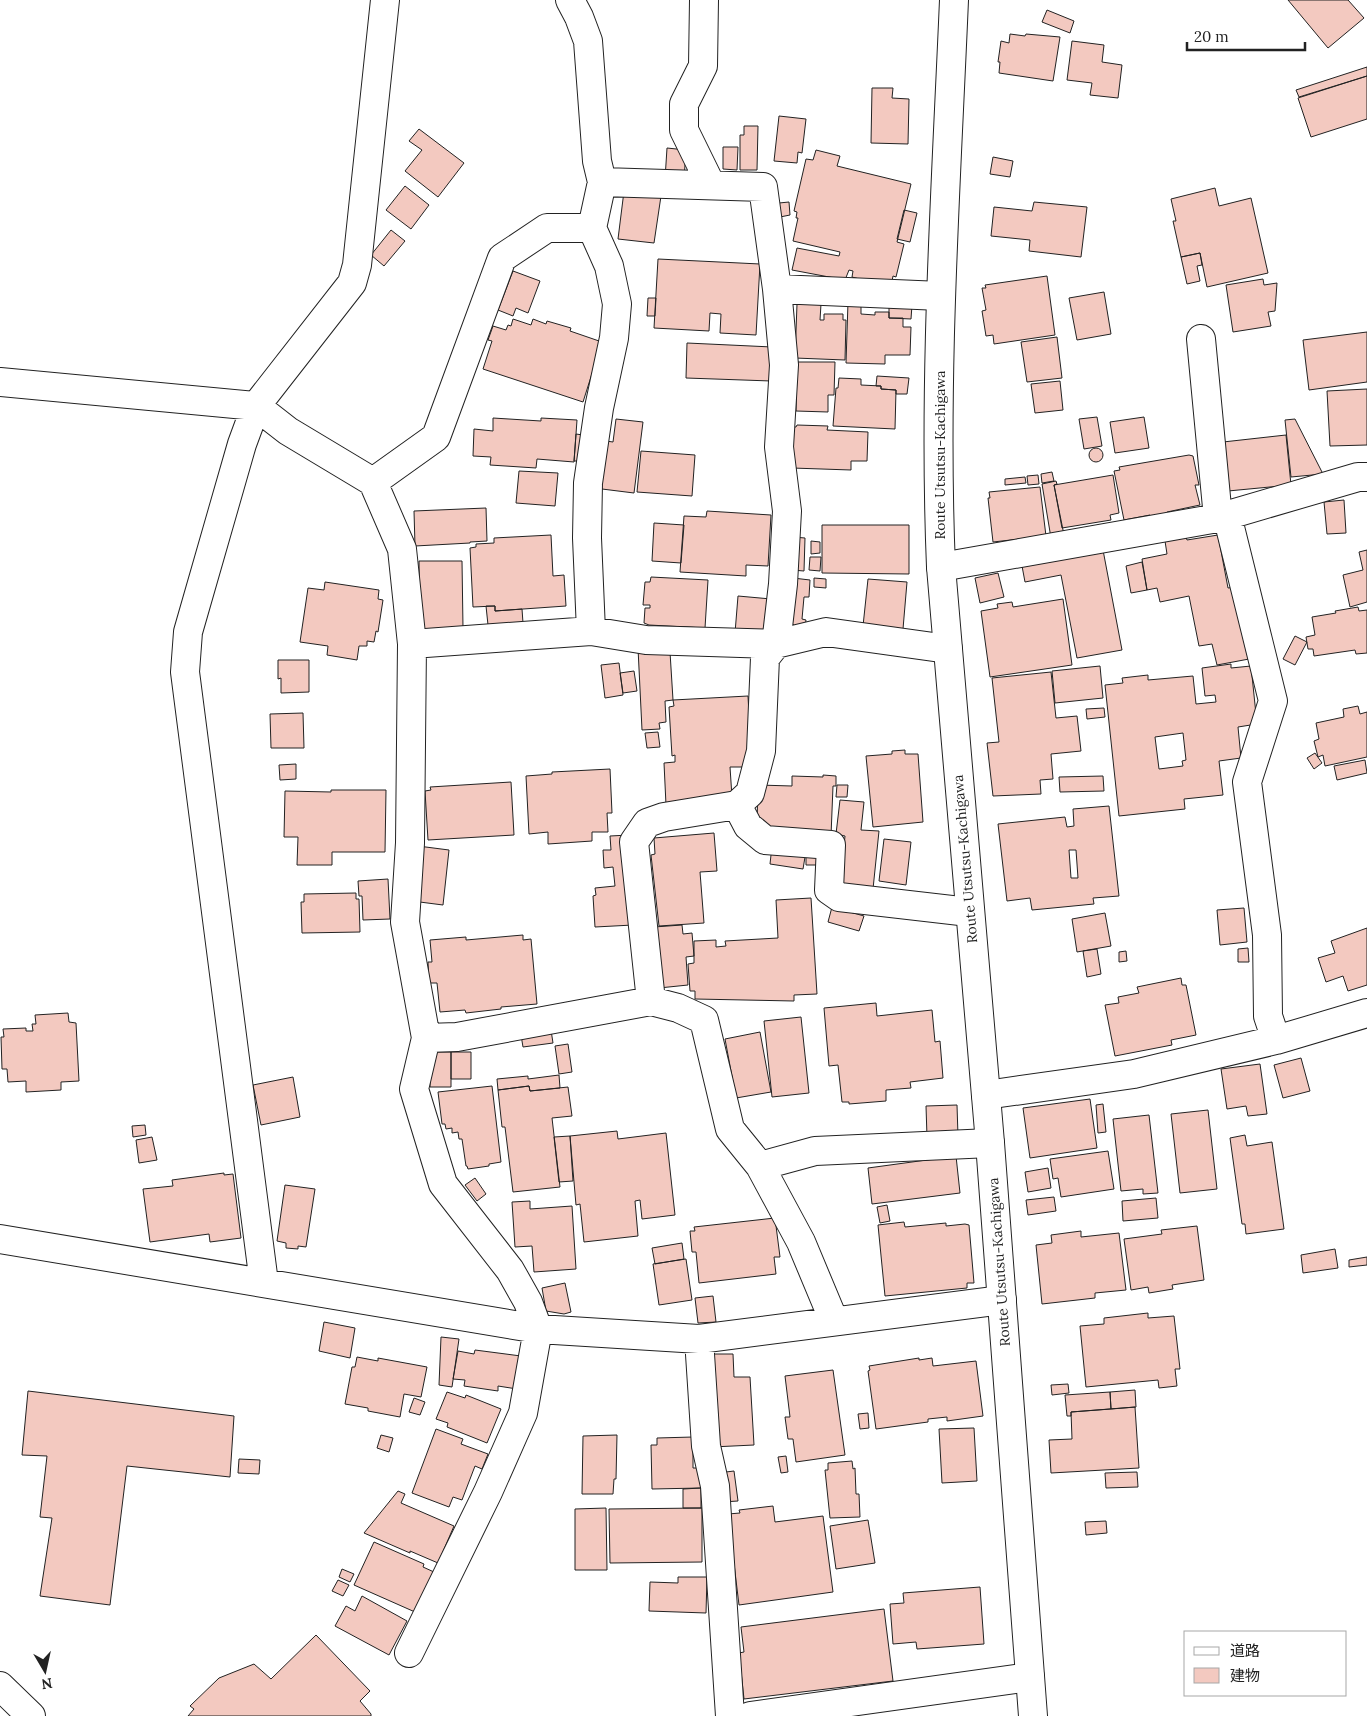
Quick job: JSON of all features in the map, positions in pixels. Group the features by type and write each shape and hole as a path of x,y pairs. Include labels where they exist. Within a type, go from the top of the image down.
{"street":[{"path":"264,1283 185,672 188,632 242,444 256,406 352,283 357,265 385,0"},
{"path":"570,0 580,17 588,41 598,161 602,182 592,228 609,266 617,304 614,338 599,408 588,483 587,538 591,630"},
{"path":"704,0 703,66 684,104 684,130 712,185"},
{"name":"Route Utsutsu-Kachigawa","path":"954,0 941,296 938,487 941,567 990,1143 1033,1716"},
{"path":"602,182 763,187 777,288 784,365 779,447 787,511 783,584 776,644 765,658 761,751 750,792 737,804 664,817 647,823 634,842 651,1001"},
{"path":"373,482 436,437 502,258 548,228 592,228"},
{"path":"777,288 941,296"},
{"path":"1201,339 1223,517 1273,701 1247,782 1267,935 1268,1016 1276,1040"},
{"path":"0,382 256,406 288,431 373,482 402,549 412,644 410,843 405,922 426,1038 414,1089 443,1184 510,1270 528,1302 538,1328 523,1413 409,1653"},
{"path":"941,567 1223,517 1358,477 1367,476"},
{"path":"412,644 591,630 646,640 776,644 826,632 948,649"},
{"path":"737,804 748,826 765,840 831,845 829,890 839,897 969,912"},
{"path":"426,1038 457,1037 651,1001 678,1008 704,1020 730,1129 760,1166 800,1242 834,1321"},
{"path":"986,1095 1134,1074 1276,1040 1367,1013"},
{"path":"760,1166 815,1151 990,1143"},
{"path":"0,1239 538,1328 699,1339 1002,1300"},
{"path":"699,1339 706,1446 715,1486 730,1716"},
{"path":"750,1716 1030,1677"},
{"path":"0,1686 31,1716"}],"building":[{"path":"1288,0 1348,0 1364,18 1328,48"},
{"path":"1047,10 1074,21 1070,33 1042,22"},
{"path":"1010,34 1060,37 1053,81 999,73 1000,62 998,62 1001,41 1009,43"},
{"path":"1072,41 1104,45 1102,62 1122,65 1118,98 1090,95 1092,83 1067,80"},
{"path":"1367,67 1367,76 1299,97 1296,90"},
{"path":"1367,76 1367,119 1311,137 1298,98"},
{"path":"872,88 893,88 892,98 909,99 908,144 871,143"},
{"path":"779,116 806,119 802,153 798,152 797,163 774,161"},
{"path":"744,126 758,126 757,170 740,170 740,135 744,135"},
{"path":"419,129 464,163 438,197 405,171 422,150 409,141"},
{"path":"723,147 738,147 737,170 723,169"},
{"path":"667,148 686,150 684,180 665,179"},
{"path":"816,150 840,156 837,166 911,184 897,242 904,244 896,277 893,276 892,281 863,280 852,277 853,271 849,270 845,280 792,270 797,248 839,256 840,252 793,241 798,218 796,218 797,212 794,211 806,159 813,160"},
{"path":"993,157 1013,161 1010,177 990,174"},
{"path":"405,186 429,205 411,229 386,210"},
{"path":"1215,188 1219,206 1251,198 1268,273 1207,287 1200,253 1181,257 1173,221 1176,221 1171,199"},
{"path":"624,191 661,196 654,243 618,239"},
{"path":"789,202 790,215 780,217 779,203"},
{"path":"1034,202 1087,207 1081,257 1029,251 1030,240 991,236 994,207 1032,211"},
{"path":"904,210 917,213 910,242 897,239"},
{"path":"391,230 405,241 384,266 371,255"},
{"path":"1200,253 1202,265 1197,266 1200,281 1187,284 1181,257"},
{"path":"658,259 760,264 756,335 720,333 721,314 710,313 709,331 654,328"},
{"path":"513,271 540,281 528,313 516,308 513,316 498,310"},
{"path":"1047,276 1055,335 994,344 993,335 986,336 982,311 986,310 982,288 986,288 985,285"},
{"path":"1263,279 1264,285 1277,283 1275,311 1268,312 1271,326 1233,332 1226,285"},
{"path":"1104,292 1111,334 1077,340 1069,298"},
{"path":"648,298 656,298 655,316 647,316"},
{"path":"799,300 821,304 820,320 824,320 824,314 843,314 843,320 846,320 845,360 795,358 797,304 800,304"},
{"path":"848,302 861,303 861,314 875,315 875,312 889,312 889,318 903,318 903,327 911,327 910,355 885,355 885,364 846,363"},
{"path":"889,304 912,305 911,319 889,318"},
{"path":"513,319 531,325 533,319 546,324 547,321 571,328 570,331 602,342 583,402 483,369 492,341 488,340 493,326 506,330 508,325 511,326"},
{"path":"1367,332 1367,382 1309,390 1303,340"},
{"path":"1057,337 1062,378 1027,382 1021,342"},
{"path":"687,343 772,347 771,381 686,378"},
{"path":"797,362 835,362 834,395 828,395 828,412 796,411"},
{"path":"877,376 909,378 907,394 896,394 896,390 881,389 881,386 876,386"},
{"path":"839,378 861,379 861,385 881,386 881,389 896,390 895,429 833,426 836,388 838,388"},
{"path":"1060,381 1063,410 1035,413 1031,384"},
{"path":"1367,389 1367,445 1330,446 1327,391"},
{"path":"1097,417 1102,446 1084,449 1079,419"},
{"path":"1144,417 1149,448 1115,453 1110,422"},
{"path":"493,418 541,421 541,418 577,420 574,462 537,459 536,468 490,465 491,457 473,456 474,429 493,431"},
{"path":"616,419 643,422 634,493 594,488 599,440 613,442"},
{"path":"1295,419 1323,474 1291,477 1285,420"},
{"path":"797,425 828,426 827,430 868,432 867,461 851,461 851,470 792,468 790,427 796,427"},
{"path":"576,434 583,435 582,461 574,461"},
{"path":"1286,435 1291,485 1228,491 1223,442"},
{"path":"1093,448 1099,448 1103,455 1099,462 1093,462 1089,458 1089,452"},
{"path":"641,451 695,455 692,496 637,492"},
{"path":"1189,455 1193,456 1199,485 1195,485 1200,505 1150,517 1150,515 1124,520 1114,471 1120,470 1119,467"},
{"path":"519,471 558,473 555,506 516,503"},
{"path":"1052,472 1054,481 1042,483 1041,474"},
{"path":"1038,475 1039,484 1028,485 1027,476"},
{"path":"1113,475 1119,513 1110,515 1111,520 1062,528 1054,485"},
{"path":"1025,477 1026,483 1005,485 1005,479"},
{"path":"1056,481 1057,484 1054,485 1064,535 1051,538 1042,484"},
{"path":"1040,487 1046,536 993,542 989,492"},
{"path":"1344,500 1346,533 1327,534 1324,502"},
{"path":"486,508 487,541 415,546 414,511"},
{"path":"707,511 771,515 768,566 746,565 746,576 680,572 684,516 706,517"},
{"path":"654,523 684,525 681,563 652,561"},
{"path":"822,525 909,525 909,574 822,573"},
{"path":"551,535 553,576 564,575 566,606 495,611 495,606 473,607 470,548 476,547 476,544 494,543 494,538"},
{"path":"1218,535 1228,588 1236,587 1249,659 1217,665 1212,644 1199,646 1189,596 1160,602 1157,588 1147,590 1142,559 1167,554 1165,541 1186,537 1187,540"},
{"path":"793,537 805,538 804,571 792,570"},
{"path":"811,541 820,542 820,553 811,554"},
{"path":"1103,550 1122,650 1077,658 1061,575 1025,582 1022,566"},
{"path":"1367,550 1367,602 1350,607 1343,575 1363,570 1359,552"},
{"path":"810,557 821,557 820,571 809,570"},
{"path":"419,561 462,561 463,628 420,629"},
{"path":"1142,562 1147,590 1131,593 1126,566"},
{"path":"998,573 1004,597 980,603 975,578"},
{"path":"651,577 708,580 705,628 649,625 644,623 645,608 650,608 650,605 643,605 645,582 650,582"},
{"path":"793,578 810,580 809,597 804,597 802,619 806,620 805,628 789,627"},
{"path":"814,578 826,579 826,588 814,587"},
{"path":"868,579 907,582 903,629 863,626"},
{"path":"325,582 379,590 378,599 383,600 378,632 376,631 374,642 367,641 367,646 359,646 357,660 327,655 328,646 300,642 308,588 324,590"},
{"path":"738,596 771,599 766,635 735,633"},
{"path":"1063,599 1072,665 990,677 981,611 998,608 997,604 1012,602 1013,607"},
{"path":"486,606 495,606 495,611 522,609 523,623 488,625"},
{"path":"1358,607 1359,611 1367,610 1367,653 1356,654 1355,650 1314,656 1313,649 1308,649 1306,637 1315,635 1312,617"},
{"path":"1295,636 1307,642 1295,665 1283,659"},
{"path":"638,648 670,652 673,700 665,701 666,722 659,723 660,729 642,730"},
{"path":"278,660 309,660 309,692 281,693 281,678 278,679"},
{"path":"619,663 623,695 605,698 601,665"},
{"path":"1231,664 1231,668 1251,666 1257,724 1238,727 1241,758 1219,761 1223,795 1184,799 1185,809 1119,816 1105,685 1123,683 1122,678 1148,675 1148,680 1193,676 1196,704 1216,702 1215,695 1205,696 1202,668","holes":["1183,733 1186,760 1182,761 1183,766 1159,769 1155,737"]},
{"path":"1100,666 1103,698 1055,703 1052,671"},
{"path":"634,671 637,691 623,693 620,673"},
{"path":"1051,672 1056,718 1077,716 1081,751 1051,754 1053,779 1040,780 1041,794 993,796 987,743 999,742 992,678"},
{"path":"748,696 751,754 747,767 730,767 732,797 666,805 664,763 675,762 675,755 672,756 669,707 674,706 673,700"},
{"path":"1358,706 1360,714 1367,712 1367,757 1325,766 1323,755 1318,757 1314,741 1319,739 1316,723 1344,717 1343,709"},
{"path":"1104,708 1105,717 1087,719 1086,709"},
{"path":"303,713 304,748 271,748 270,714"},
{"path":"658,732 660,747 647,748 645,733"},
{"path":"905,750 905,754 918,754 923,822 873,827 866,756 892,754 892,751"},
{"path":"1315,753 1322,763 1314,769 1307,758"},
{"path":"1365,760 1367,773 1337,780 1334,766"},
{"path":"296,764 296,779 280,780 279,765"},
{"path":"610,769 612,813 607,813 608,832 592,832 592,841 548,844 548,832 529,834 526,776 552,774 552,772"},
{"path":"823,775 836,776 836,786 833,786 831,836 763,833 757,823 758,785 792,786 792,776 823,777"},
{"path":"1103,776 1104,791 1060,792 1059,777"},
{"path":"511,782 514,835 428,840 425,791 431,790 430,787"},
{"path":"837,785 848,785 847,797 836,797"},
{"path":"331,790 386,790 385,852 332,852 332,865 297,865 298,837 284,837 285,791 331,792"},
{"path":"840,800 864,802 861,830 879,831 873,889 840,885 845,836 836,834"},
{"path":"1109,806 1119,896 1093,898 1094,904 1032,910 1030,898 1007,901 998,824 1065,817 1067,827 1074,826 1073,809","holes":["1069,850 1076,850 1078,878 1071,878"]},
{"path":"714,833 717,871 700,872 704,923 659,926 651,855 655,854 654,838"},
{"path":"629,835 633,925 595,927 593,896 596,895 595,888 615,886 613,867 604,868 603,850 611,850 610,836"},
{"path":"884,839 911,842 906,885 879,881"},
{"path":"418,846 449,850 443,905 412,901"},
{"path":"772,846 806,851 803,869 770,864"},
{"path":"806,851 824,852 824,865 806,865"},
{"path":"388,879 390,919 363,920 362,896 359,896 358,881"},
{"path":"356,893 356,899 359,899 360,932 302,933 301,902 304,902 304,894"},
{"path":"811,898 817,994 794,995 794,1001 695,999 695,991 690,991 688,964 694,963 694,941 716,940 716,947 726,946 725,941 778,938 776,900"},
{"path":"832,907 864,916 859,931 828,922"},
{"path":"1244,908 1247,942 1220,945 1217,910"},
{"path":"1105,913 1111,946 1077,952 1072,919"},
{"path":"682,925 683,934 692,933 694,956 686,957 688,985 659,988 654,927"},
{"path":"1367,928 1367,985 1348,991 1343,976 1326,982 1318,958 1335,953 1331,941"},
{"path":"523,935 523,940 531,939 537,1004 501,1007 501,1009 466,1013 465,1010 440,1012 437,983 429,983 428,962 432,962 430,940 466,937 466,940"},
{"path":"1248,948 1249,962 1238,962 1238,949"},
{"path":"1097,949 1101,974 1087,977 1083,951"},
{"path":"1126,951 1127,961 1119,962 1119,952"},
{"path":"1181,978 1182,985 1186,985 1196,1035 1171,1040 1172,1045 1115,1056 1105,1005 1119,1003 1118,997 1139,993 1137,987"},
{"path":"876,1003 877,1016 932,1010 935,1042 940,1041 943,1078 910,1082 911,1088 886,1090 886,1101 849,1104 849,1102 842,1102 838,1065 829,1066 824,1008"},
{"path":"68,1013 69,1022 76,1023 79,1081 61,1082 61,1090 26,1092 26,1081 8,1082 7,1069 2,1069 1,1037 4,1037 3,1029 26,1028 26,1031 33,1031 32,1024 36,1024 35,1015"},
{"path":"801,1017 809,1093 772,1097 764,1021"},
{"path":"551,1030 553,1043 523,1047 521,1035"},
{"path":"760,1032 771,1092 736,1098 725,1039"},
{"path":"568,1044 572,1072 559,1074 555,1046"},
{"path":"430,1052 451,1052 451,1087 430,1087"},
{"path":"451,1052 471,1052 471,1079 451,1079"},
{"path":"1301,1058 1310,1091 1283,1098 1274,1065"},
{"path":"1260,1064 1267,1114 1248,1116 1246,1106 1227,1109 1221,1069"},
{"path":"559,1075 560,1088 530,1091 529,1086 498,1090 497,1079 528,1076 528,1079"},
{"path":"293,1077 300,1117 261,1125 253,1085"},
{"path":"492,1086 501,1162 468,1169 462,1139 459,1139 458,1132 452,1133 452,1128 446,1129 445,1124 442,1124 438,1092"},
{"path":"529,1086 530,1091 568,1087 572,1116 552,1118 560,1187 513,1192 505,1127 502,1127 498,1090"},
{"path":"1090,1099 1097,1148 1030,1158 1023,1108"},
{"path":"1103,1104 1106,1132 1098,1133 1096,1105"},
{"path":"957,1105 958,1136 927,1137 926,1106"},
{"path":"1208,1110 1217,1189 1180,1193 1171,1114"},
{"path":"1149,1115 1158,1193 1143,1194 1143,1189 1121,1191 1113,1119"},
{"path":"145,1125 146,1135 133,1137 132,1126"},
{"path":"617,1131 618,1139 666,1133 675,1215 642,1219 640,1200 635,1201 638,1236 584,1242 580,1204 576,1205 570,1136"},
{"path":"1245,1135 1247,1146 1272,1142 1284,1229 1246,1234 1245,1224 1242,1224 1230,1138"},
{"path":"570,1136 573,1181 559,1182 554,1137"},
{"path":"152,1137 157,1160 139,1163 136,1140"},
{"path":"1108,1151 1114,1189 1061,1197 1058,1178 1053,1179 1050,1159"},
{"path":"956,1156 960,1193 872,1204 868,1168"},
{"path":"1048,1168 1051,1188 1028,1192 1025,1172"},
{"path":"224,1173 224,1175 233,1174 241,1238 210,1242 209,1234 150,1242 143,1189 173,1186 172,1180"},
{"path":"475,1178 486,1194 477,1201 465,1185"},
{"path":"285,1185 315,1189 306,1247 298,1246 298,1249 286,1248 286,1243 277,1241"},
{"path":"1054,1197 1056,1211 1028,1215 1026,1200"},
{"path":"1156,1198 1158,1218 1123,1221 1122,1201"},
{"path":"530,1201 530,1209 572,1206 576,1269 534,1272 532,1246 515,1247 512,1202"},
{"path":"887,1205 890,1221 880,1223 877,1207"},
{"path":"775,1218 780,1257 774,1257 776,1274 699,1283 696,1252 692,1252 690,1231 695,1231 694,1227"},
{"path":"904,1222 905,1227 946,1223 946,1226 969,1225 974,1283 967,1283 967,1288 885,1296 878,1225"},
{"path":"1197,1226 1204,1280 1172,1285 1173,1289 1149,1293 1148,1287 1131,1290 1124,1239 1162,1234 1161,1230"},
{"path":"1081,1231 1081,1237 1119,1233 1126,1290 1095,1293 1095,1298 1042,1304 1036,1245 1052,1243 1051,1235"},
{"path":"682,1243 684,1259 655,1264 652,1248"},
{"path":"1335,1249 1338,1268 1303,1273 1301,1255"},
{"path":"1367,1257 1367,1265 1349,1267 1349,1260"},
{"path":"686,1259 692,1300 659,1305 653,1264"},
{"path":"565,1283 571,1312 564,1314 546,1311 542,1288"},
{"path":"713,1296 716,1322 698,1323 695,1298"},
{"path":"1148,1313 1148,1318 1174,1316 1180,1369 1175,1369 1177,1386 1159,1388 1158,1380 1086,1387 1080,1326 1104,1324 1104,1318"},
{"path":"324,1322 355,1328 350,1358 319,1351"},
{"path":"441,1337 459,1339 452,1387 439,1385"},
{"path":"475,1350 521,1356 517,1389 498,1386 498,1391 464,1386 465,1380 453,1379 458,1351 474,1354"},
{"path":"708,1354 733,1354 734,1377 750,1377 754,1445 712,1447"},
{"path":"357,1357 378,1361 378,1358 427,1367 421,1397 404,1394 400,1417 368,1411 368,1408 345,1404 352,1367 355,1367"},
{"path":"919,1358 919,1360 932,1358 933,1366 976,1361 983,1416 947,1421 947,1417 928,1419 928,1422 876,1429 868,1371 870,1370 869,1366"},
{"path":"833,1370 845,1455 796,1462 793,1439 788,1439 785,1417 790,1417 785,1376"},
{"path":"1068,1384 1069,1393 1052,1395 1051,1385"},
{"path":"1135,1390 1136,1407 1111,1409 1110,1392"},
{"path":"28,1391 234,1416 230,1477 127,1466 110,1605 40,1596 52,1518 40,1517 47,1456 22,1455"},
{"path":"447,1392 465,1398 466,1395 501,1409 487,1443 447,1427 448,1423 436,1419"},
{"path":"1110,1392 1111,1409 1071,1412 1071,1416 1067,1416 1065,1395"},
{"path":"414,1398 425,1402 420,1415 409,1412"},
{"path":"1135,1407 1139,1468 1051,1473 1049,1440 1072,1439 1071,1412"},
{"path":"868,1413 869,1428 860,1429 858,1414"},
{"path":"974,1428 977,1481 942,1483 939,1429"},
{"path":"436,1429 463,1439 461,1444 488,1454 482,1469 475,1466 462,1500 453,1497 449,1507 412,1493"},
{"path":"381,1435 393,1438 389,1452 377,1448"},
{"path":"617,1435 616,1479 614,1479 613,1494 582,1494 583,1436"},
{"path":"693,1437 693,1468 701,1468 701,1488 652,1489 651,1445 657,1445 657,1438"},
{"path":"786,1456 788,1472 781,1473 778,1457"},
{"path":"239,1459 260,1460 259,1474 238,1473"},
{"path":"852,1461 853,1469 855,1468 856,1494 859,1494 860,1517 830,1518 825,1470 828,1470 828,1463"},
{"path":"734,1471 738,1501 722,1502 718,1473"},
{"path":"1137,1472 1138,1487 1106,1488 1105,1473"},
{"path":"701,1488 701,1508 683,1508 683,1489"},
{"path":"398,1491 405,1494 401,1503 454,1526 438,1563 364,1533"},
{"path":"773,1506 775,1522 823,1516 833,1592 739,1605 728,1514 740,1513 739,1510"},
{"path":"606,1508 607,1570 575,1570 575,1509"},
{"path":"702,1508 702,1562 610,1563 609,1509"},
{"path":"868,1520 875,1563 836,1569 830,1526"},
{"path":"1106,1521 1107,1533 1086,1535 1085,1522"},
{"path":"374,1542 424,1564 423,1567 434,1572 415,1612 354,1585"},
{"path":"342,1569 354,1574 350,1582 339,1577"},
{"path":"678,1577 707,1577 706,1613 649,1611 650,1582 678,1583"},
{"path":"338,1580 349,1585 343,1596 332,1591"},
{"path":"980,1587 984,1644 917,1649 916,1642 893,1644 890,1604 904,1603 903,1593"},
{"path":"362,1596 407,1621 389,1655 335,1626 346,1606 355,1611"},
{"path":"884,1609 893,1681 744,1699 739,1653 744,1652 741,1627"},
{"path":"316,1635 370,1691 360,1701 371,1716 188,1716 194,1709 190,1706 219,1678 254,1664 271,1679"}]}
